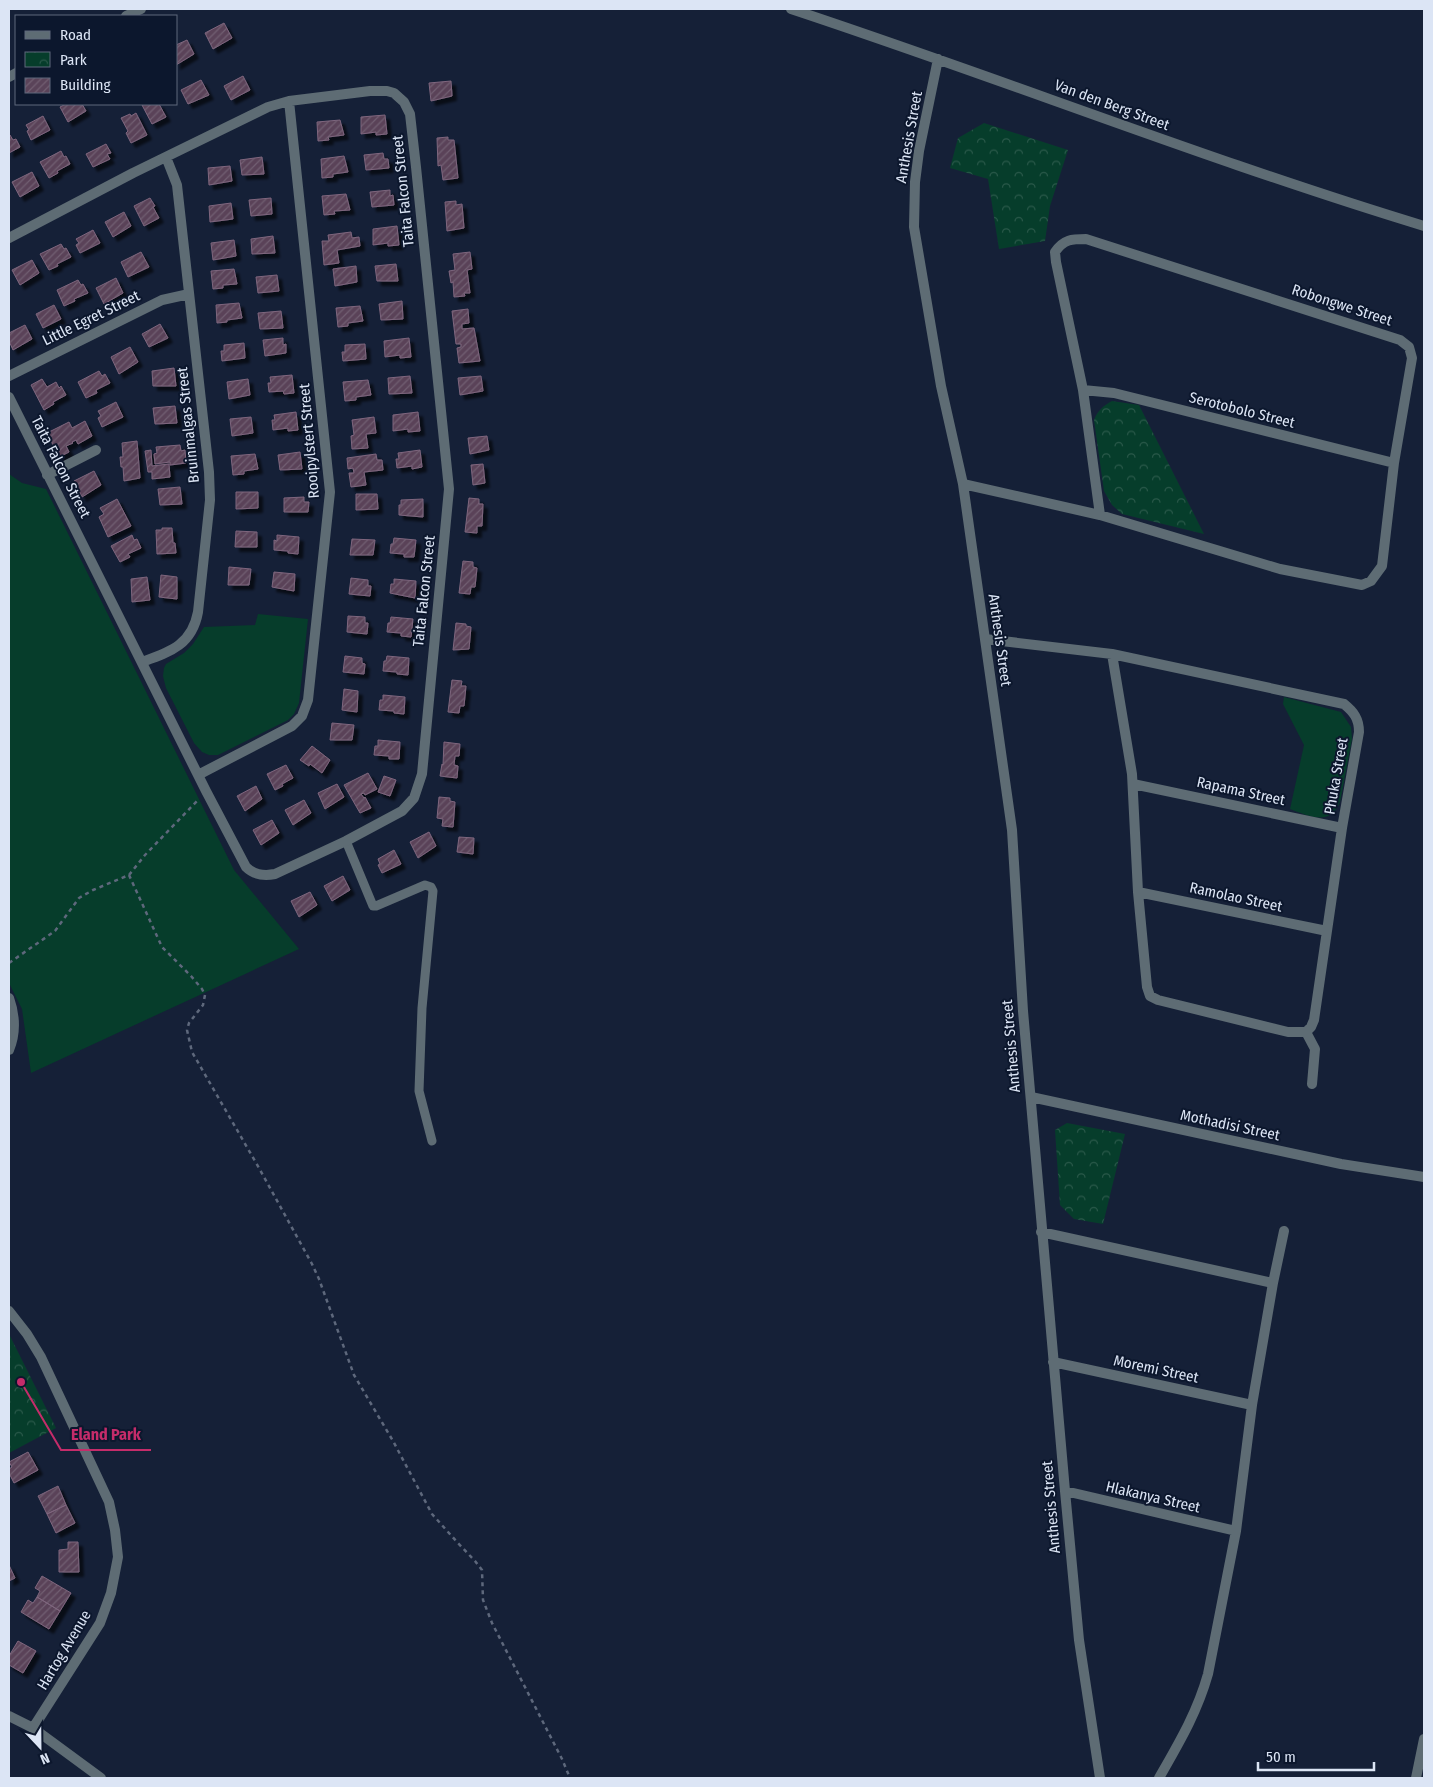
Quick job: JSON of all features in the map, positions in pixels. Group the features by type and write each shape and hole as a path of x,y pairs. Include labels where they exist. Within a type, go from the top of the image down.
{"street":[{"path":"128,15 141,9"},
{"name":"Van den Berg Street","path":"791,9 938,58 1247,169 1424,226"},
{"name":"Anthesis Street","path":"938,58 919,151 915,182 914,227 941,386 963,484 1012,830 1023,1011 1053,1362 1079,1640 1100,1778"},
{"name":"Taita Falcon Street","path":"9,238 257,112 289,102 370,91 394,93 407,107 411,119 449,489 419,785 414,798 402,811 346,841 275,874 263,875 250,870 243,862 206,791 9,397"},
{"name":"Rooipylstert Street","path":"198,775 292,726 302,716 308,700 330,492 289,102"},
{"name":"Bruinmalgas Street","path":"142,662 170,651 184,641 194,628 198,612 210,490 177,185 166,157"},
{"name":"Robongwe Street","path":"963,484 1100,515 1280,569 1362,585 1371,581 1382,566 1394,463 1412,358 1409,347 1400,340 1086,239 1070,238 1061,243 1055,252 1055,257 1083,390 1100,515"},
{"name":"Little Egret Street","path":"9,376 162,300 189,294"},
{"name":"Serotobolo Street","path":"1083,390 1114,393 1394,463"},
{"path":"47,475 96,450"},
{"name":"Phuka Street","path":"985,639 1112,654 1344,704 1352,711 1359,722 1359,732 1342,828 1314,1020 1312,1027 1306,1032"},
{"path":"1112,654 1133,784 1138,892 1145,972 1150,996 1158,1000 1288,1032 1306,1032 1315,1049 1312,1084"},
{"name":"Rapama Street","path":"1133,784 1342,828"},
{"name":"Ramolao Street","path":"1138,892 1327,931"},
{"path":"9,998 13,1009 14,1027 9,1050"},
{"name":"Mothadisi Street","path":"1031,1097 1341,1164 1424,1177"},
{"path":"1159,1778 1191,1722 1203,1693 1208,1674 1236,1531 1252,1405 1284,1231"},
{"path":"1041,1232 1273,1283"},
{"name":"Hartog Avenue","path":"9,1311 27,1334 41,1357 106,1495 115,1530 118,1557 111,1594 100,1623 33,1728"},
{"name":"Moremi Street","path":"1053,1362 1252,1405"},
{"name":"Hlakanya Street","path":"1065,1491 1236,1531"},
{"path":"9,1716 33,1728 101,1778"},
{"path":"1416,1778 1424,1739"}],"lane":[{"path":"346,841 373,906 425,884 431,887 433,891 422,1008 419,1067 419,1091 432,1141"}],"path":[{"path":"9,964 55,931 79,898 93,890 130,875 151,849 206,791"},
{"path":"130,875 162,947 202,989 205,995 203,1005 189,1023 187,1030 192,1052 312,1264 354,1375 394,1442 432,1514 476,1560 482,1570 483,1600 492,1624 570,1778"}],"green space":[{"path":"984,123 1068,150 1050,206 1045,241 999,249 988,179 950,168 958,138"},
{"path":"1112,401 1139,405 1204,534 1122,514 1112,505 1104,491 1094,420 1101,409"},
{"path":"9,474 22,483 46,489 234,870 299,949 31,1073 22,1009 9,983"},
{"path":"258,614 308,619 299,703 294,714 288,720 218,755 209,755 202,752 194,743 166,688 163,676 164,668 166,664 184,653 193,644 204,627 255,625"},
{"path":"1284,697 1341,712 1351,727 1352,739 1340,802 1331,815 1318,818 1290,809 1304,745 1283,704"},
{"path":"1067,1123 1125,1134 1103,1224 1074,1219 1060,1205 1055,1130"},
{"path":"9,1334 56,1428 9,1453"}],"building":[{"path":"224,23 232,38 213,49 205,33"},
{"path":"187,40 194,54 178,64 178,44"},
{"path":"243,76 250,90 231,100 224,86"},
{"path":"201,80 209,95 188,104 181,90"},
{"path":"451,81 452,96 431,101 429,83"},
{"path":"64,105 83,105 86,111 68,122 60,107"},
{"path":"142,105 160,105 166,117 152,124"},
{"path":"136,113 147,135 131,143 126,133 128,131 121,118"},
{"path":"385,115 387,134 376,135 376,132 361,134 361,117"},
{"path":"43,116 50,130 31,140 26,125"},
{"path":"340,120 344,135 328,137 329,140 318,141 317,122"},
{"path":"9,135 13,140 16,139 20,147 9,153"},
{"path":"448,137 448,140 454,140 458,178 443,180 441,165 438,166 437,138"},
{"path":"106,144 111,153 107,154 110,159 93,167 86,154"},
{"path":"61,151 70,164 49,178 40,162"},
{"path":"383,153 384,159 388,159 389,168 366,170 364,155"},
{"path":"344,156 348,172 322,178 321,159"},
{"path":"262,157 264,174 242,175 240,160"},
{"path":"230,166 232,181 209,185 208,168"},
{"path":"32,172 39,186 20,197 12,182"},
{"path":"390,190 390,196 393,195 394,205 372,207 370,192"},
{"path":"346,194 350,210 334,211 335,214 324,215 322,196"},
{"path":"150,198 159,218 144,226 134,206"},
{"path":"271,198 272,214 251,216 249,200"},
{"path":"456,201 456,205 462,204 464,228 447,231 445,202"},
{"path":"231,203 233,219 210,222 209,206"},
{"path":"124,212 131,226 113,237 105,222"},
{"path":"397,226 399,245 388,246 388,243 373,245 373,229"},
{"path":"93,230 100,243 80,253 76,245 79,243 76,239"},
{"path":"351,232 352,238 359,237 360,246 337,250 339,263 324,265 322,241 329,241 328,235"},
{"path":"273,236 275,253 252,254 251,239"},
{"path":"234,240 236,256 213,260 211,243"},
{"path":"61,244 64,249 66,248 71,257 49,270 40,254"},
{"path":"141,252 149,267 128,277 121,262"},
{"path":"470,252 472,269 467,270 470,293 464,293 465,296 454,297 453,282 451,283 449,271 455,270 453,254"},
{"path":"32,260 39,273 20,285 12,270"},
{"path":"396,264 398,281 377,281 375,266"},
{"path":"356,266 357,282 335,286 333,269"},
{"path":"234,269 237,284 223,285 223,288 213,289 211,271"},
{"path":"277,275 279,291 258,293 256,277"},
{"path":"116,278 123,293 104,304 96,288"},
{"path":"78,280 81,285 83,284 88,293 64,306 57,290"},
{"path":"402,301 403,319 381,320 379,304"},
{"path":"239,303 242,318 217,323 216,305"},
{"path":"54,305 61,319 43,328 36,314"},
{"path":"360,306 363,321 348,323 348,326 338,327 336,308"},
{"path":"468,309 469,323 462,324 462,329 474,328 480,361 459,363 457,348 461,347 461,344 456,344 452,311"},
{"path":"281,311 283,328 260,329 258,313"},
{"path":"160,324 168,338 149,347 142,334"},
{"path":"25,325 32,339 13,350 9,341 9,333"},
{"path":"283,338 283,345 286,344 286,353 265,356 263,340"},
{"path":"409,338 411,357 400,358 400,355 385,357 384,341"},
{"path":"244,343 245,358 222,361 221,351 224,351 224,345"},
{"path":"365,344 366,359 343,361 342,352 345,352 345,345"},
{"path":"130,347 138,362 119,374 111,357"},
{"path":"174,368 176,386 153,386 152,371"},
{"path":"99,371 102,376 105,374 110,383 96,390 97,393 86,398 78,382"},
{"path":"292,375 294,393 284,394 283,391 269,392 268,383 271,383 270,377"},
{"path":"410,376 412,393 389,394 388,378"},
{"path":"481,376 483,391 460,395 458,378"},
{"path":"42,379 47,387 56,382 59,388 61,386 66,395 53,402 54,404 44,410 31,385"},
{"path":"248,379 250,395 229,399 227,382"},
{"path":"368,380 371,395 345,401 343,382"},
{"path":"116,402 123,417 102,427 98,418 101,416 98,411"},
{"path":"175,406 177,423 155,424 153,408"},
{"path":"296,412 298,430 288,431 288,428 273,430 272,420 275,420 274,415"},
{"path":"418,412 420,431 408,432 408,429 393,431 393,415"},
{"path":"251,417 253,433 232,436 230,419"},
{"path":"374,417 376,433 366,434 368,448 352,449 351,436 354,435 352,420"},
{"path":"85,421 92,436 78,444 76,440 72,442 66,446 69,452 59,457 47,433 69,422 72,428"},
{"path":"487,436 489,450 470,454 468,438"},
{"path":"137,441 140,478 124,481 120,457 123,457 122,443"},
{"path":"180,445 181,451 185,450 186,463 170,465 170,462 155,464 154,454 157,453 156,447"},
{"path":"151,450 152,466 169,464 170,477 152,479 152,472 148,472 145,451"},
{"path":"420,450 422,467 412,469 412,466 397,468 396,459 399,459 398,453"},
{"path":"300,452 302,469 280,470 278,455"},
{"path":"255,454 258,469 244,471 244,474 233,475 231,456"},
{"path":"376,454 377,460 382,460 383,470 364,472 366,485 351,487 349,473 354,473 353,468 348,469 347,458"},
{"path":"483,464 485,483 473,485 471,465"},
{"path":"94,471 101,485 82,497 74,481"},
{"path":"180,487 182,504 160,505 158,489"},
{"path":"236,492 258,492 258,508 236,509"},
{"path":"356,494 377,494 378,509 356,510"},
{"path":"304,497 304,502 309,502 308,512 284,512 284,498"},
{"path":"469,498 479,499 479,504 483,504 482,526 477,526 477,533 465,532"},
{"path":"117,499 131,526 108,537 99,517 104,514 100,508"},
{"path":"423,499 423,517 399,515 401,500"},
{"path":"162,528 172,528 176,553 157,554 156,530 162,530"},
{"path":"236,531 257,532 257,547 235,547"},
{"path":"132,535 134,540 137,539 141,548 128,554 130,557 120,562 111,546"},
{"path":"277,535 299,537 298,554 274,550 274,540 277,541"},
{"path":"394,538 416,540 414,557 404,557 404,554 390,553"},
{"path":"352,539 375,540 373,555 350,555"},
{"path":"463,561 473,562 473,567 477,568 475,587 471,587 470,594 459,593"},
{"path":"229,567 251,569 249,585 228,585"},
{"path":"274,572 295,574 294,591 272,587"},
{"path":"161,575 177,577 177,599 159,597"},
{"path":"147,577 150,600 132,602 131,579"},
{"path":"351,578 368,580 368,586 371,586 370,596 349,594"},
{"path":"394,579 416,581 415,598 390,593 391,584 394,584"},
{"path":"348,616 365,617 365,623 368,623 367,634 347,632"},
{"path":"391,617 413,619 411,637 401,636 401,633 387,632"},
{"path":"456,623 466,624 466,626 471,627 469,649 453,650"},
{"path":"345,656 362,658 362,663 365,664 364,674 343,672"},
{"path":"387,656 409,658 408,675 383,671 384,661 386,661"},
{"path":"452,680 462,681 461,686 466,686 464,706 460,706 459,713 448,712"},
{"path":"344,689 358,691 357,712 342,710"},
{"path":"383,695 405,697 404,714 379,710 380,700 383,700"},
{"path":"332,723 354,725 352,740 330,740"},
{"path":"378,740 400,742 399,759 389,759 389,756 374,755 375,746 378,746"},
{"path":"444,742 460,744 459,756 455,756 454,765 458,766 457,778 440,776 443,765"},
{"path":"312,746 330,760 322,773 310,764 309,766 300,760"},
{"path":"286,765 293,778 275,790 267,774"},
{"path":"368,773 377,789 365,795 364,793 361,794 365,797 371,808 360,813 344,785"},
{"path":"384,776 396,780 390,796 378,792"},
{"path":"337,784 344,797 325,809 318,793"},
{"path":"256,786 262,799 245,811 237,796"},
{"path":"439,797 450,798 450,801 455,802 453,827 442,826 443,819 437,818"},
{"path":"304,800 311,813 293,825 285,810"},
{"path":"272,820 279,833 261,845 253,830"},
{"path":"429,832 436,846 418,858 410,842"},
{"path":"459,837 474,838 473,854 457,852"},
{"path":"394,850 401,864 382,873 378,865 380,864 378,859"},
{"path":"343,876 350,890 332,901 324,886"},
{"path":"310,892 317,905 299,917 291,901"},
{"path":"28,1452 38,1470 14,1483 9,1473 9,1469 12,1467 9,1462"},
{"path":"58,1486 66,1505 47,1514 38,1496"},
{"path":"66,1505 75,1523 56,1533 47,1514"},
{"path":"68,1542 78,1542 79,1572 59,1572 59,1550 68,1549"},
{"path":"9,1565 15,1578 9,1581"},
{"path":"42,1576 71,1593 60,1611 37,1597 40,1591 35,1588"},
{"path":"37,1597 60,1611 49,1629 21,1612 28,1600 33,1603"},
{"path":"18,1641 36,1651 23,1673 9,1665 9,1656"}],"place":[{"name":"Eland Park","path":"21,1382"}]}
